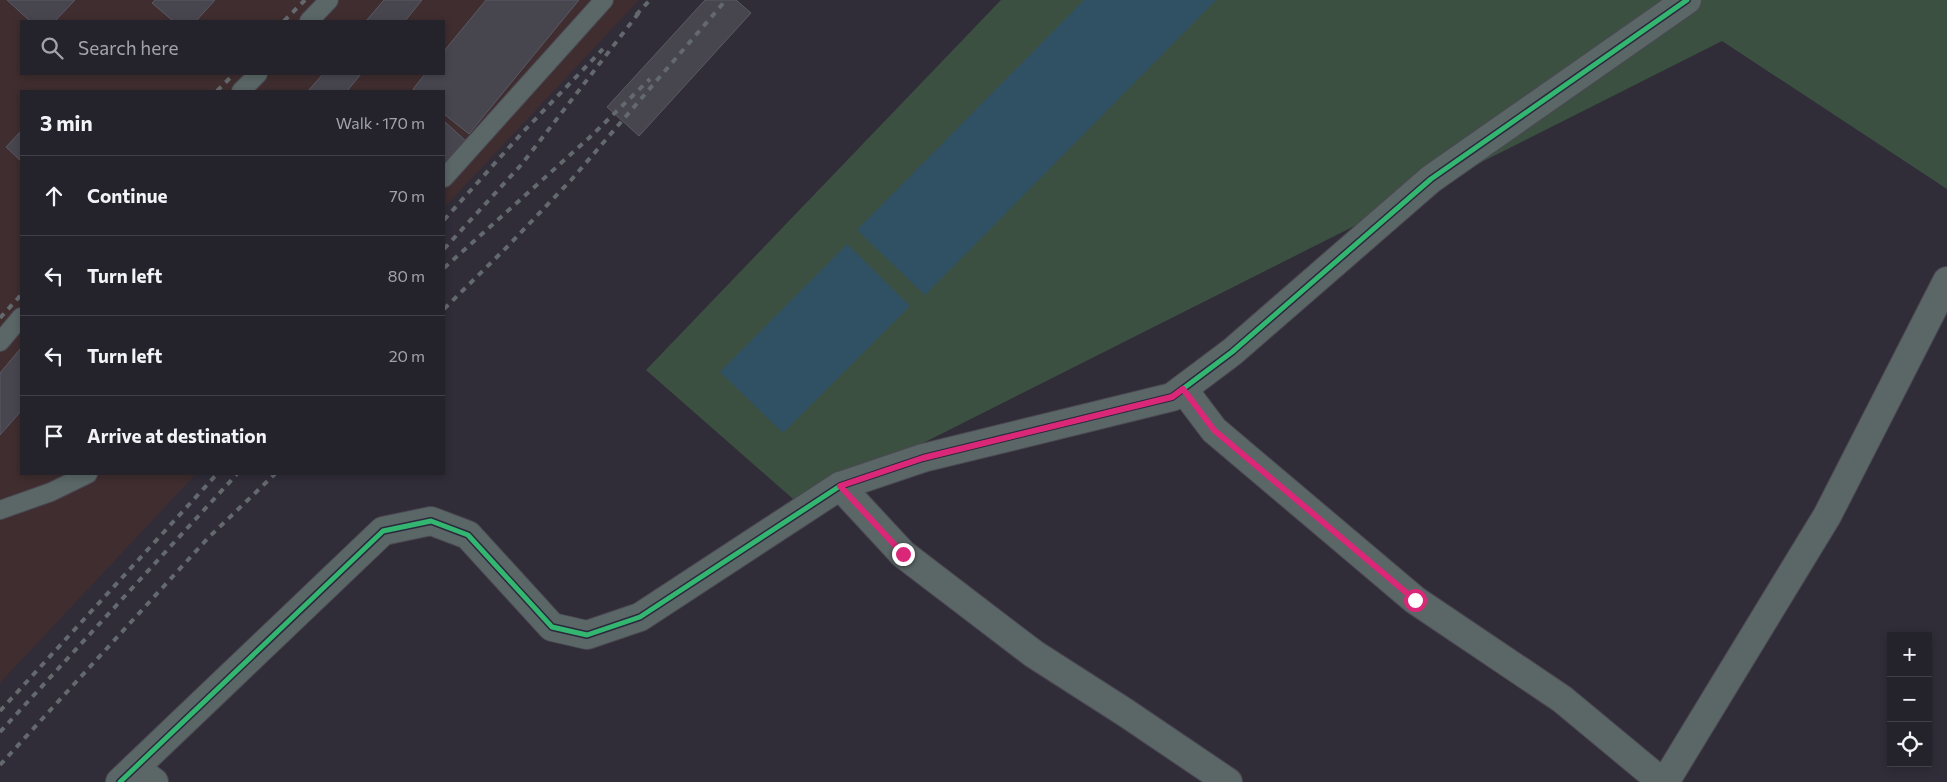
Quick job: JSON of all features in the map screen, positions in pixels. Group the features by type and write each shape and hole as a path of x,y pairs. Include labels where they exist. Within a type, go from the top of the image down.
{"street":[{"path":"137,777 383,530 431,521 468,535 552,626 587,636 640,617 840,486 923,458 1172,397 1232,352 1431,179 1687,0"},
{"path":"1183,389 1214,430 1415,600 1562,699 1663,782 1827,516 1947,281"},
{"path":"840,486 903,554 1026,648 1228,782"}],"lane":[{"path":"310,20 329,0"},
{"path":"445,177 604,0"},
{"path":"242,90 257,75"},
{"path":"0,342 20,318"},
{"path":"0,510 51,492 86,475"}],"shaded area":[{"path":"0,0 639,0 445,207 445,90 20,90 20,475 195,475 0,683"}],"green space":[{"path":"1001,0 1947,0 1947,189 1722,41 800,505 646,370"}],"water":[{"path":"1084,0 1216,0 925,295 857,230"},
{"path":"847,244 910,306 783,433 720,372"}],"building":[{"path":"7,0 75,0 56,20 29,20"},
{"path":"155,0 215,0 197,20 172,20 152,3"},
{"path":"384,0 422,0 406,20 367,20"},
{"path":"486,0 579,0 469,134 445,115 445,90 413,89 424,75 445,75 445,50"},
{"path":"705,0 736,0 751,13 639,136 607,107"},
{"path":"322,75 360,75 348,90 309,90"},
{"path":"445,122 467,142 445,167"},
{"path":"20,132 20,160 6,147"},
{"path":"20,349 20,412 0,435 0,373"}],"railway":[{"path":"285,20 305,0"},
{"path":"636,15 650,0"},
{"path":"445,308 572,179 726,0"},
{"path":"445,248 522,164 641,10"},
{"path":"445,219 522,133 603,49"},
{"path":"218,90 233,75"},
{"path":"445,267 589,138 650,79"},
{"path":"0,318 20,296"},
{"path":"0,711 216,475"},
{"path":"0,732 236,475"},
{"path":"0,765 208,538 274,475"}],"cycle path":[{"path":"120,782 383,531 431,521 468,535 552,627 587,635 640,617 840,486 923,458 1172,397 1232,352 1431,179 1687,0"}],"route":[{"path":"903,554 840,486 923,458 1172,397 1183,389 1214,430 1415,600"}]}
